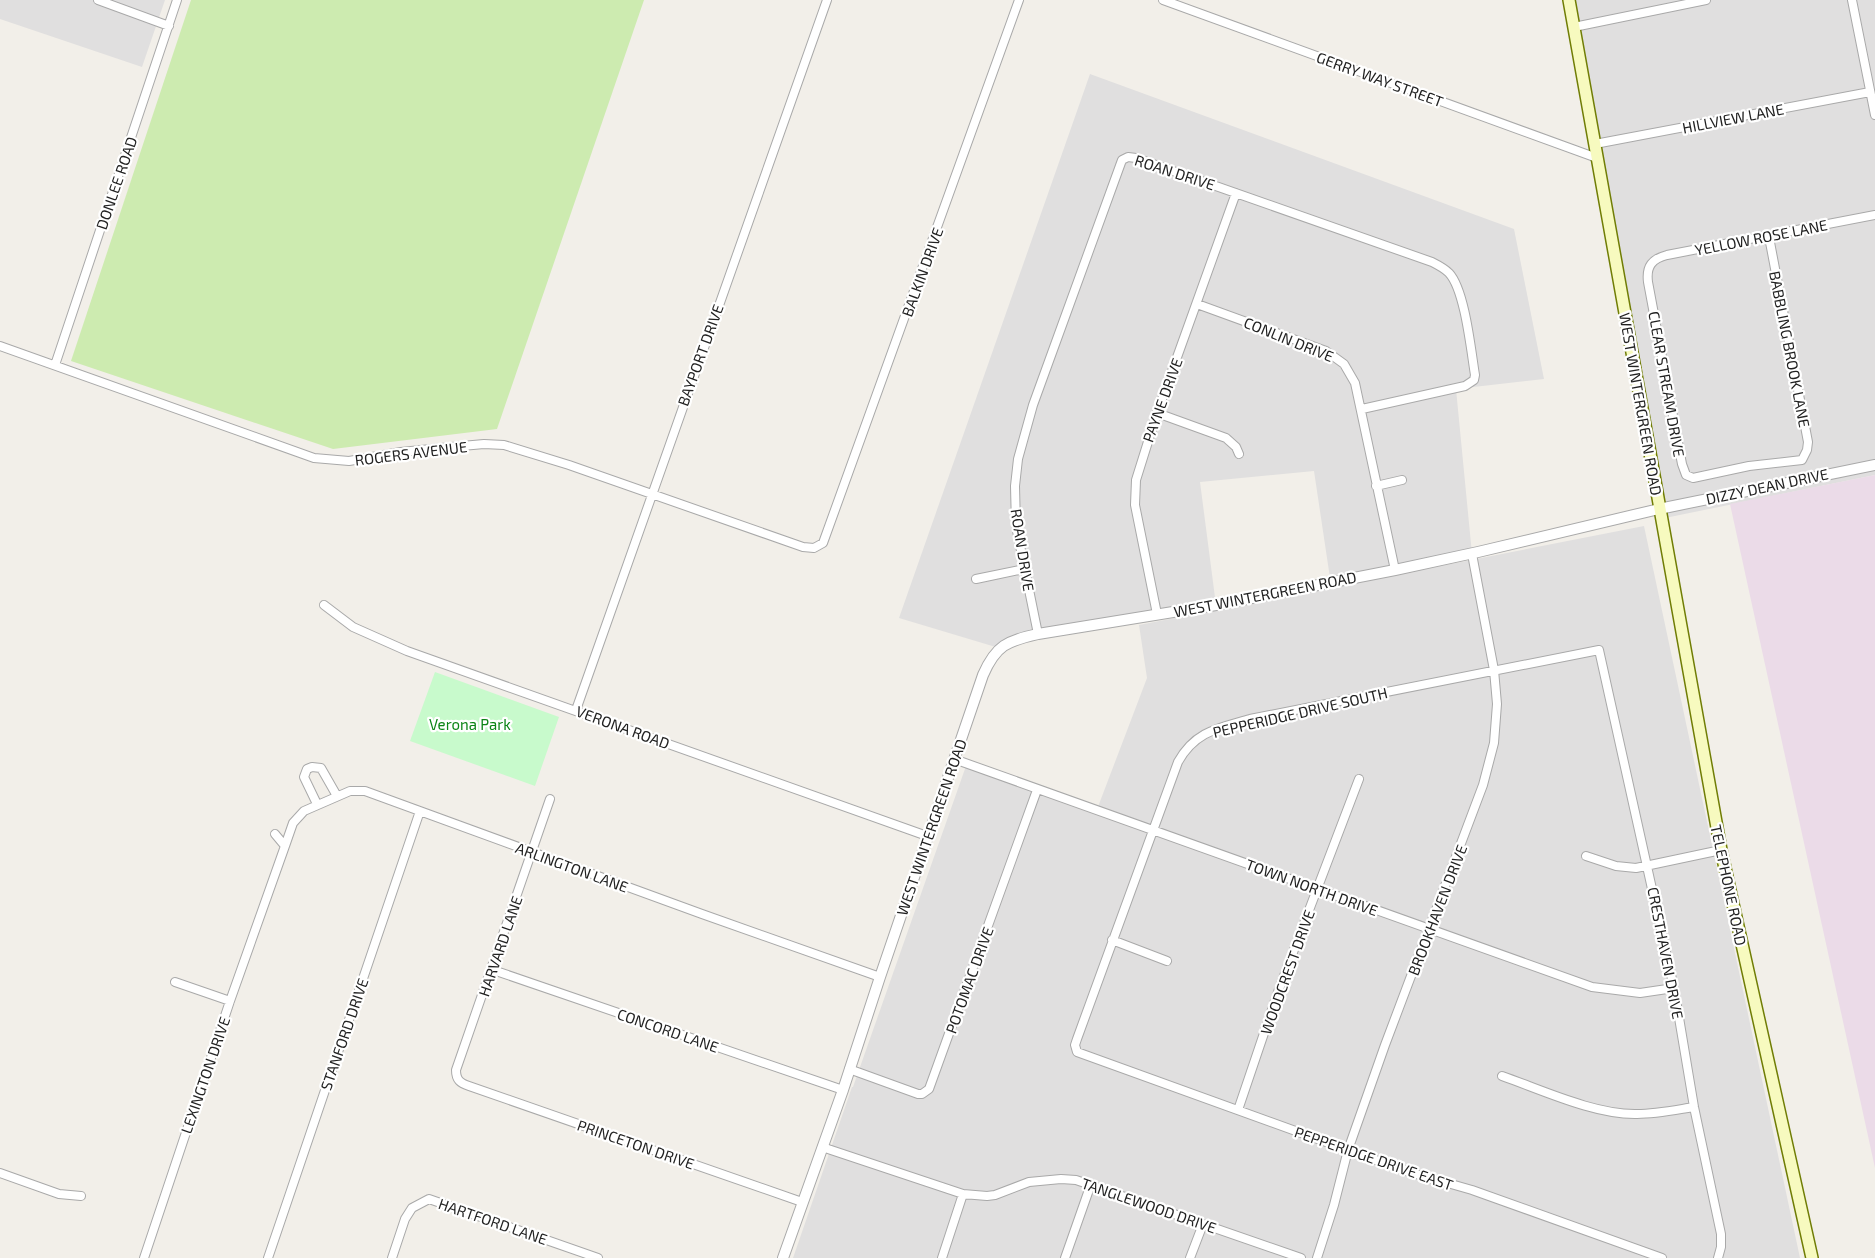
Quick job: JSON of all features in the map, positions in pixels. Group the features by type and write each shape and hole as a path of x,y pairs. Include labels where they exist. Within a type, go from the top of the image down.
{"main road":[{"name":"WEST WINTERGREEN ROAD","path":"1569,0 1660,509"},
{"name":"TELEPHONE ROAD","path":"1660,509 1721,850 1812,1258"}],"street":[{"path":"98,0 169,26"},
{"name":"DONLEE ROAD","path":"55,365 177,0"},
{"name":"BAYPORT DRIVE","path":"576,710 827,0"},
{"name":"BALKIN DRIVE","path":"823,544 1019,0"},
{"name":"GERRY WAY STREET","path":"1163,0 1597,158"},
{"path":"1574,27 1706,0"},
{"path":"1852,0 1875,115"},
{"name":"HILLVIEW LANE","path":"1595,144 1870,92"},
{"name":"ROAN DRIVE","path":"1038,634 1016,526 1015,486 1018,459 1034,405 1122,160 1128,157 1136,158 1432,262 1446,270 1459,293 1466,322 1475,375 1474,380 1465,386 1362,409"},
{"name":"PAYNE DRIVE","path":"1157,614 1135,499 1138,471 1236,193"},
{"name":"YELLOW ROSE LANE","path":"1650,265 1657,258 1666,255 1769,237 1875,215"},
{"name":"BABBLING BROOK LANE","path":"1769,237 1808,442 1807,450 1802,460"},
{"name":"CLEAR STREAM DRIVE","path":"1650,265 1647,274 1648,282 1682,464 1686,474 1693,478 1749,466 1802,460"},
{"name":"CONLIN DRIVE","path":"1197,304 1326,351 1336,357 1350,373 1355,383 1362,409 1376,486 1395,570"},
{"name":"ROGERS AVENUE","path":"0,346 214,424 314,458 348,461 401,452 484,444 504,445 569,465 803,547 814,548 823,544"},
{"path":"1157,413 1226,438 1236,447 1239,454"},
{"name":"DIZZY DEAN DRIVE","path":"1660,509 1875,464"},
{"path":"1376,486 1402,480"},
{"name":"WEST WINTERGREEN ROAD","path":"783,1258 843,1090 954,759 991,658 999,648 1038,634 1216,604 1395,570 1472,554 1660,509"},
{"name":"BROOKHAVEN DRIVE","path":"1317,1258 1334,1205 1348,1150 1483,785 1492,754 1498,704 1494,670 1472,554"},
{"path":"976,579 1024,569"},
{"name":"VERONA ROAD","path":"324,605 353,627 407,650 927,836"},
{"name":"PEPPERIDGE DRIVE SOUTH","path":"1085,1056 1077,1052 1075,1045 1112,940 1182,754 1199,737 1211,730 1250,720 1599,650"},
{"name":"CRESTHAVEN DRIVE","path":"1599,650 1674,988 1694,1107 1721,1234 1721,1247 1718,1258"},
{"name":"TOWN NORTH DRIVE","path":"954,759 1592,988 1640,993 1674,988"},
{"path":"317,804 304,777 307,770 312,766 321,768 337,796"},
{"name":"WOODCREST DRIVE","path":"1238,1110 1279,989 1359,779"},
{"name":"POTOMAC DRIVE","path":"850,1069 918,1094 922,1094 929,1089 1037,790"},
{"name":"ARLINGTON LANE","path":"269,892 293,823 298,816 317,804 350,791 365,791 880,977"},
{"name":"HARVARD LANE","path":"469,1086 460,1083 456,1078 456,1070 550,799"},
{"name":"STANFORD DRIVE","path":"268,1258 420,811"},
{"path":"275,834 285,846"},
{"path":"1586,856 1616,866 1636,868 1721,850"},
{"name":"LEXINGTON DRIVE","path":"144,1258 230,1001 269,892"},
{"path":"1112,940 1167,961"},
{"name":"CONCORD LANE","path":"492,970 843,1090"},
{"path":"175,982 230,1001"},
{"name":"PEPPERIDGE DRIVE EAST","path":"1085,1056 1414,1174 1472,1190 1662,1258"},
{"path":"1502,1076 1590,1107 1614,1113 1637,1114 1694,1107"},
{"name":"PRINCETON DRIVE","path":"469,1086 802,1202"},
{"name":"TANGLEWOOD DRIVE","path":"822,1147 964,1194 995,1195 1029,1182 1048,1179 1076,1180 1301,1258"},
{"path":"0,1173 59,1194 81,1196"},
{"path":"1065,1258 1091,1184"},
{"path":"942,1258 964,1194"},
{"name":"HARTFORD LANE","path":"392,1258 405,1219 412,1208 429,1199 598,1258"},
{"path":"1190,1258 1203,1224"}],"shaded area":[{"path":"0,0 165,0 142,67 0,19"},
{"path":"1573,0 1875,0 1875,475 1665,518"},
{"path":"1090,74 1514,229 1544,379 1456,389 1472,554 1330,578 1314,471 1200,482 1216,605 1038,634 999,648 899,618"},
{"path":"1875,475 1875,1168 1730,504"},
{"path":"1644,526 1800,1258 793,1258 966,766 1096,812 1147,678 1139,625"}],"green space":[{"path":"191,0 644,0 497,429 333,449 71,361"},
{"name":"Verona Park","path":"435,672 559,717 535,786 410,741"}]}
